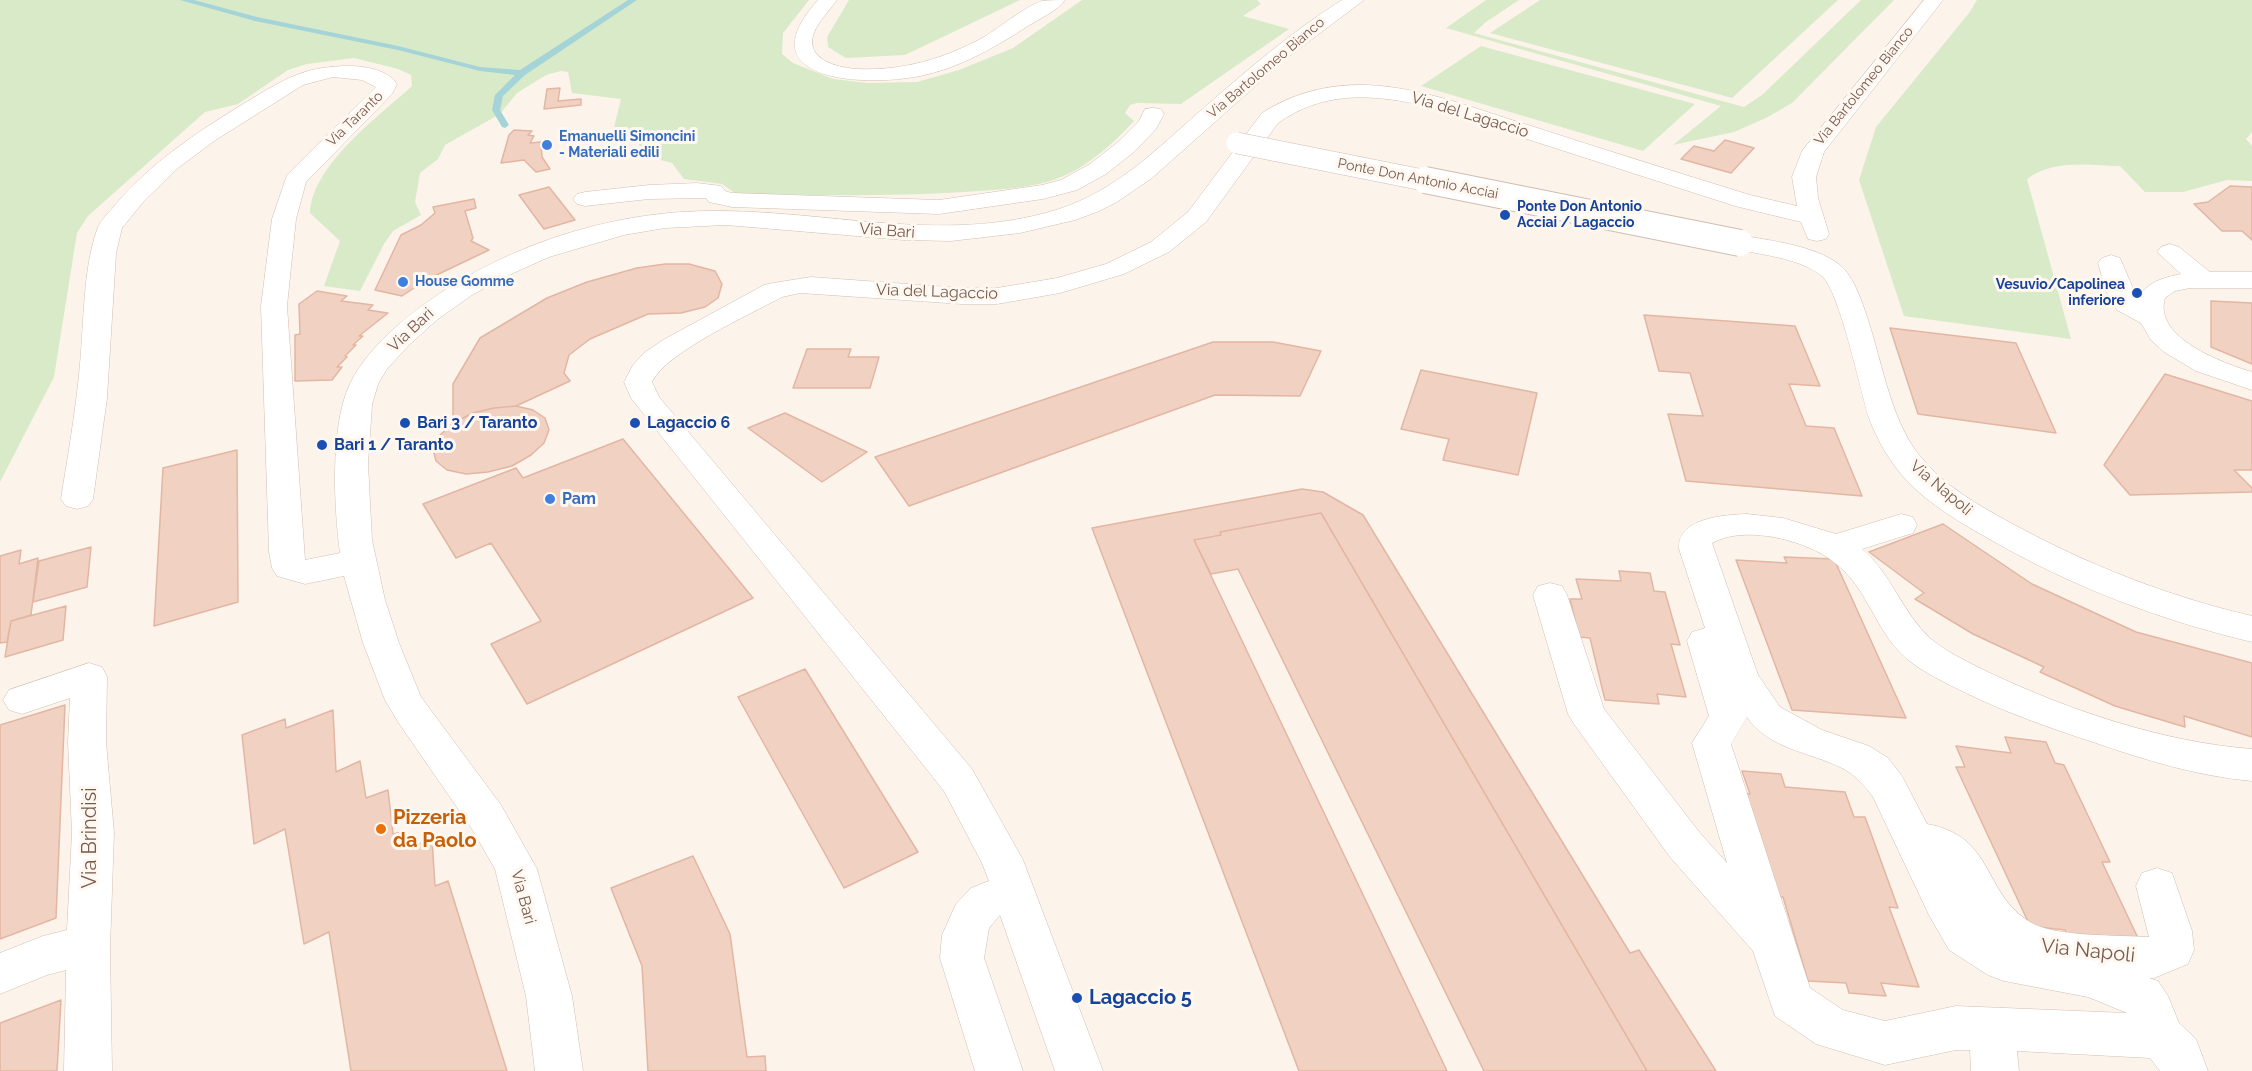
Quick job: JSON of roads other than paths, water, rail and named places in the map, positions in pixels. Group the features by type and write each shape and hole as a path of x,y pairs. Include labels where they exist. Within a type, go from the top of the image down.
{"street":[{"path":"828,0 803,36 802,47 807,56 836,72 881,76 912,72 948,63 968,54 1056,0"},
{"name":"Via Bartolomeo Bianco","path":"1182,141 1207,117 1323,20 1355,0"},
{"name":"Via Bartolomeo Bianco","path":"1804,177 1813,151 1934,0"},
{"name":"Via Taranto","path":"77,499 92,398 103,253 110,227 136,196 170,163 206,136 279,90 314,74 332,71 368,75 387,84 385,90 295,180 284,219 274,306 286,552 289,568 295,572 309,571 359,560"},
{"name":"Via del Lagaccio","path":"1079,1071 1002,860 958,780 641,392 638,382 640,376 654,359 767,294 787,287 811,285 962,296 997,296 1060,285 1115,269 1160,248 1197,217 1270,118 1280,110 1309,98 1346,93 1391,93 1423,99 1743,201 1811,217"},
{"path":"585,198 637,191 681,190 713,192 717,198 732,200 939,207 1014,197 1069,185 1098,169 1126,147 1148,124 1154,114"},
{"name":"Ponte Don Antonio Acciai","path":"1182,141 1202,138 1237,143 1750,245"},
{"name":"Via Bari","path":"559,1071 551,1004 517,868 484,811 405,702 377,628 355,541 353,447 357,401 363,384 388,350 422,317 460,290 541,252 601,233 673,220 733,218 916,233 976,232 1019,226 1069,214 1107,200 1140,178 1182,141"},
{"path":"1804,177 1811,217 1833,272 1796,256 1750,245 1743,201 1804,177"},
{"path":"2170,252 2204,280"},
{"path":"2111,263 2126,307 2151,318"},
{"name":"Via Napoli","path":"1833,272 1841,281 1853,314 1889,431 1909,464 1933,486 1966,511 2000,532 2091,579 2204,619 2252,629"},
{"path":"2252,280 2204,280 2181,283 2158,290 2150,304 2154,325 2165,338 2209,366 2252,381"},
{"name":"Via Napoli","path":"1677,552 1728,717 1711,743 1791,1001 1832,1029 1885,1043 1956,1028 1993,1050 2173,1054 2142,996 2088,976 2004,961 1965,936 1944,902 1888,787 1874,770 1855,757 1808,741 1767,717 1741,680 1696,549 1695,537 1708,529 1748,525 1790,529 1835,546 1858,562 1880,591 1899,627 1925,653 1966,676 2039,710 2131,740 2184,754 2252,765"},
{"path":"1835,546 1902,525"},
{"name":"Via Napoli","path":"1550,595 1587,714 1685,845 1773,944"},
{"name":"Via Brindisi","path":"22,700 89,677 87,742 93,833 88,948 88,1071"},
{"name":"Via Napoli","path":"1914,838 1944,846 1963,867 1998,924 2014,937 2036,947 2154,958 2172,950 2170,931 2157,886"},
{"path":"999,1071 962,958 964,935 971,917 987,901 1014,892"},
{"path":"0,974 56,952 88,948"}],"waterway":[{"path":"184,0 255,19 398,48 480,69 522,73"},
{"path":"522,73 633,0"},
{"path":"505,125 496,110 499,95 522,73"}],"place":[{"name":"Emanuelli Simoncini - Materiali edili","path":"547,145"},
{"name":"Ponte Don Antonio Acciai / Lagaccio","path":"1505,215"},
{"name":"House Gomme","path":"403,282"},
{"name":"Vesuvio/Capolinea inferiore","path":"2137,293"},
{"name":"Bari 3 / Taranto","path":"405,423"},
{"name":"Lagaccio 6","path":"635,423"},
{"name":"Bari 1 / Taranto","path":"322,445"},
{"name":"Pam","path":"550,499"},
{"name":"Pizzeria da Paolo","path":"381,829"},
{"name":"Lagaccio 5","path":"1077,998"}]}
